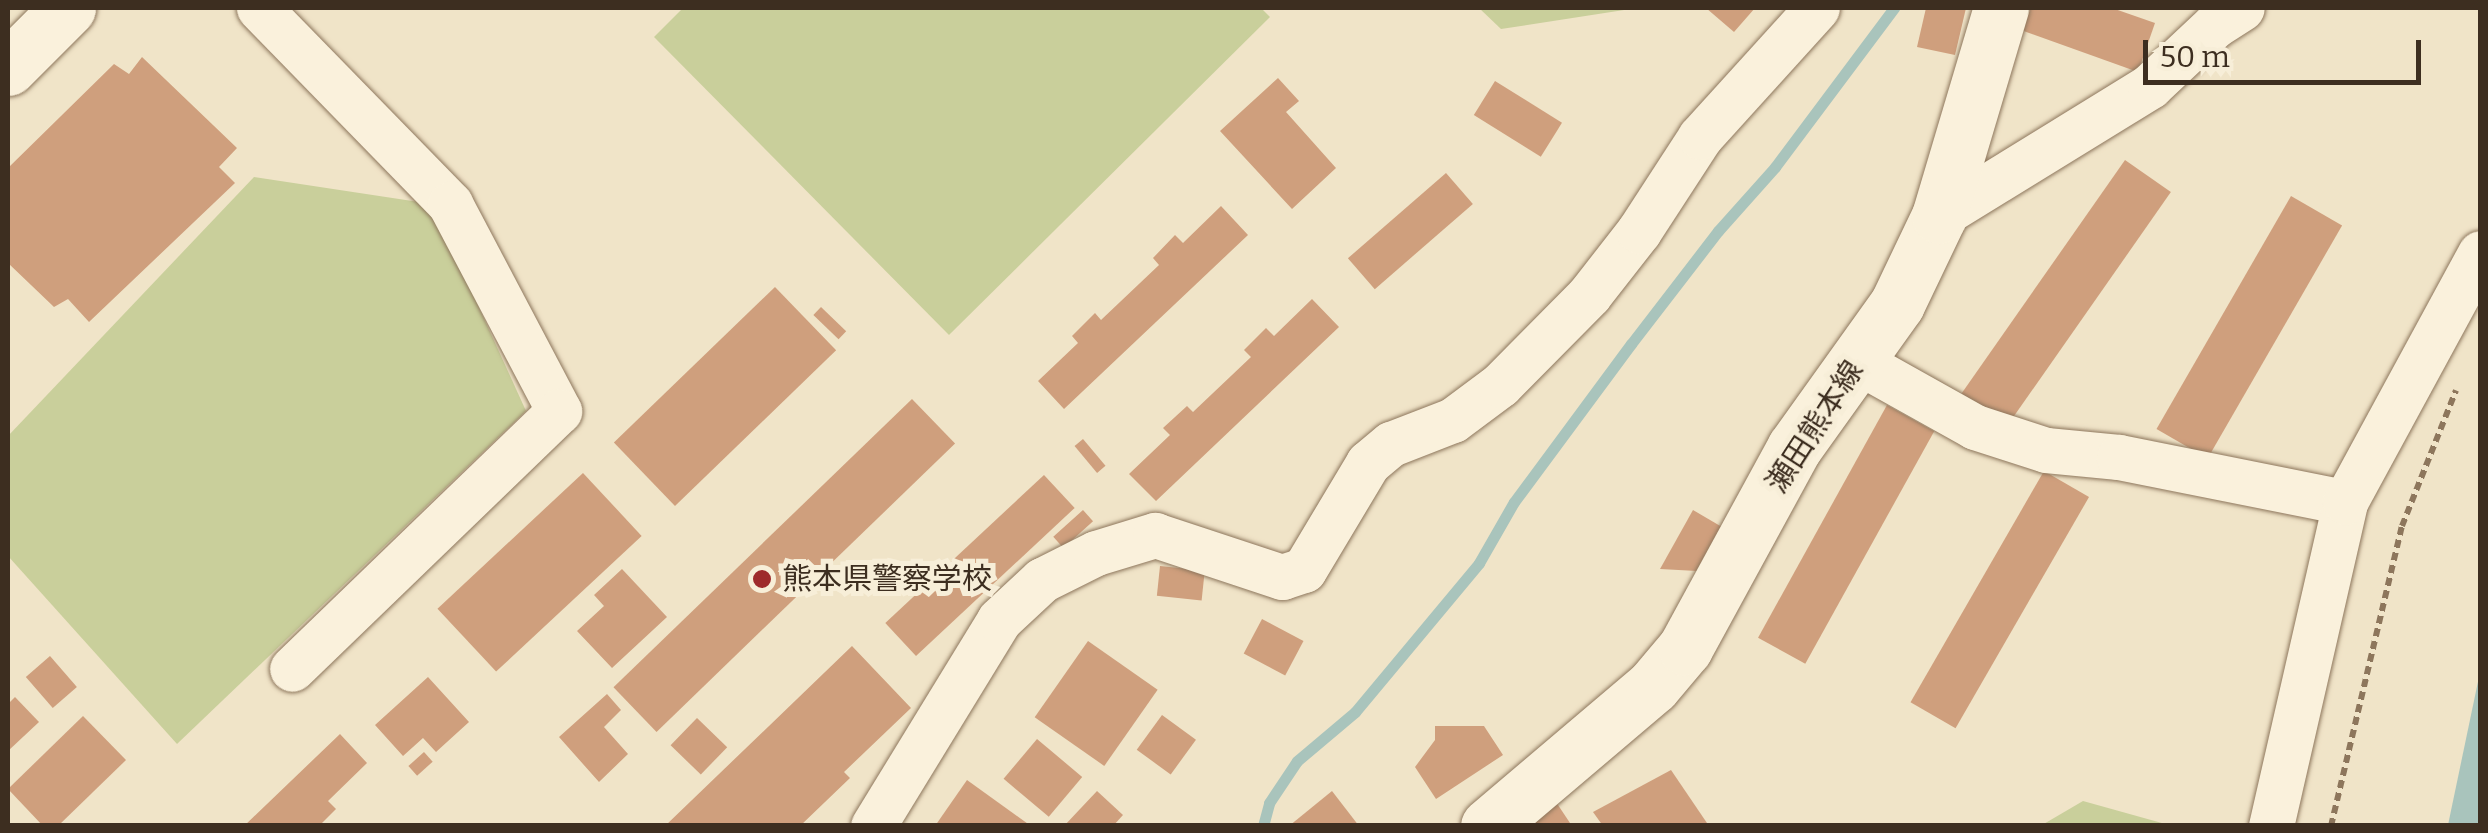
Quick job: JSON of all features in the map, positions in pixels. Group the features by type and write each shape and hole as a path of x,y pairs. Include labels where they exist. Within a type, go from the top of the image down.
{"main road":[{"path":"8,68 68,8"},
{"name":"瀬田熊本線","path":"1488,826 1639,698 1685,648 1794,448 1897,304 1940,216 2001,8"}],"street":[{"path":"259,8 450,204 559,412 292,669"},
{"path":"874,826 999,620 1042,580 1096,553 1156,536 1282,578 1304,570 1368,463 1391,444 1453,420 1500,385 1589,295 1639,231 1700,137 1818,8"},
{"path":"1940,216 2150,86 2214,26 2242,8"},
{"path":"2271,826 2344,502 2480,253"},
{"path":"1857,361 1975,427 2046,450 2119,457 2344,502"}],"path":[{"path":"2330,826 2402,526 2462,372"}],"green space":[{"path":"683,8 1261,8 1270,17 949,335 654,37"},
{"path":"1479,8 1637,8 1501,29"},
{"path":"254,177 432,204 526,411 177,744 8,556 8,436"},
{"path":"2083,801 2169,825 2042,825"}],"water":[{"path":"2480,672 2480,825 2448,825"}],"building":[{"path":"1706,8 1755,8 1734,32"},
{"path":"1926,8 1966,8 1955,55 1917,47"},
{"path":"2026,8 2112,8 2155,23 2138,72 2018,29"},
{"path":"142,57 237,148 219,167 235,183 89,322 68,299 54,307 8,263 8,168 114,64 129,74"},
{"path":"1278,78 1299,101 1286,112 1336,168 1292,209 1220,131"},
{"path":"1495,81 1562,123 1541,157 1474,115"},
{"path":"2125,160 2171,192 2007,426 1962,393"},
{"path":"1446,173 1473,204 1375,289 1348,258"},
{"path":"2291,196 2342,226 2208,458 2156,429"},
{"path":"1221,206 1248,235 1064,409 1038,381 1078,343 1072,336 1095,313 1101,320 1159,265 1153,258 1175,235 1183,243"},
{"path":"775,287 836,350 675,506 614,443"},
{"path":"1312,299 1339,327 1156,501 1129,474 1170,435 1163,428 1187,406 1193,412 1251,357 1244,350 1266,328 1274,336"},
{"path":"821,307 846,331 839,339 813,315"},
{"path":"912,399 955,444 657,732 613,687"},
{"path":"1887,405 1934,431 1805,664 1758,638"},
{"path":"1083,439 1105,466 1097,473 1075,446"},
{"path":"2044,471 2089,497 1956,728 1910,702"},
{"path":"583,473 642,536 496,672 437,609"},
{"path":"1044,475 1075,508 916,656 885,623"},
{"path":"1083,510 1093,521 1063,548 1053,537"},
{"path":"1693,510 1722,527 1697,571 1660,569"},
{"path":"1160,566 1205,571 1202,601 1157,596"},
{"path":"622,569 667,617 612,668 577,631 604,606 594,595"},
{"path":"1262,619 1303,641 1285,676 1244,653"},
{"path":"1088,641 1158,690 1104,766 1035,717"},
{"path":"852,646 911,708 844,772 850,778 800,826 665,826"},
{"path":"50,656 77,687 53,708 26,677"},
{"path":"428,677 469,722 436,752 423,738 403,756 375,725"},
{"path":"607,694 621,710 604,727 628,754 599,782 559,737"},
{"path":"15,697 39,722 8,751 8,704"},
{"path":"1162,715 1196,740 1171,774 1137,750"},
{"path":"83,716 126,760 58,826 43,826 8,789"},
{"path":"697,718 727,747 701,775 671,745"},
{"path":"1435,726 1484,726 1503,755 1436,799 1415,767 1435,740"},
{"path":"340,734 367,763 328,801 336,809 319,826 244,826"},
{"path":"1037,739 1082,777 1049,817 1004,779"},
{"path":"424,752 433,762 417,776 408,766"},
{"path":"1671,770 1709,826 1603,826 1593,812"},
{"path":"967,780 1031,826 935,826"},
{"path":"1097,791 1123,815 1113,826 1064,826"},
{"path":"1332,791 1359,826 1289,826"},
{"path":"1556,802 1572,826 1522,826"}],"waterway":[{"path":"1263,826 1269,803 1297,761 1355,712 1479,563 1514,502 1631,344 1718,231 1775,167 1894,8"}],"place":[{"name":"熊本県警察学校","path":"762,579"}]}
